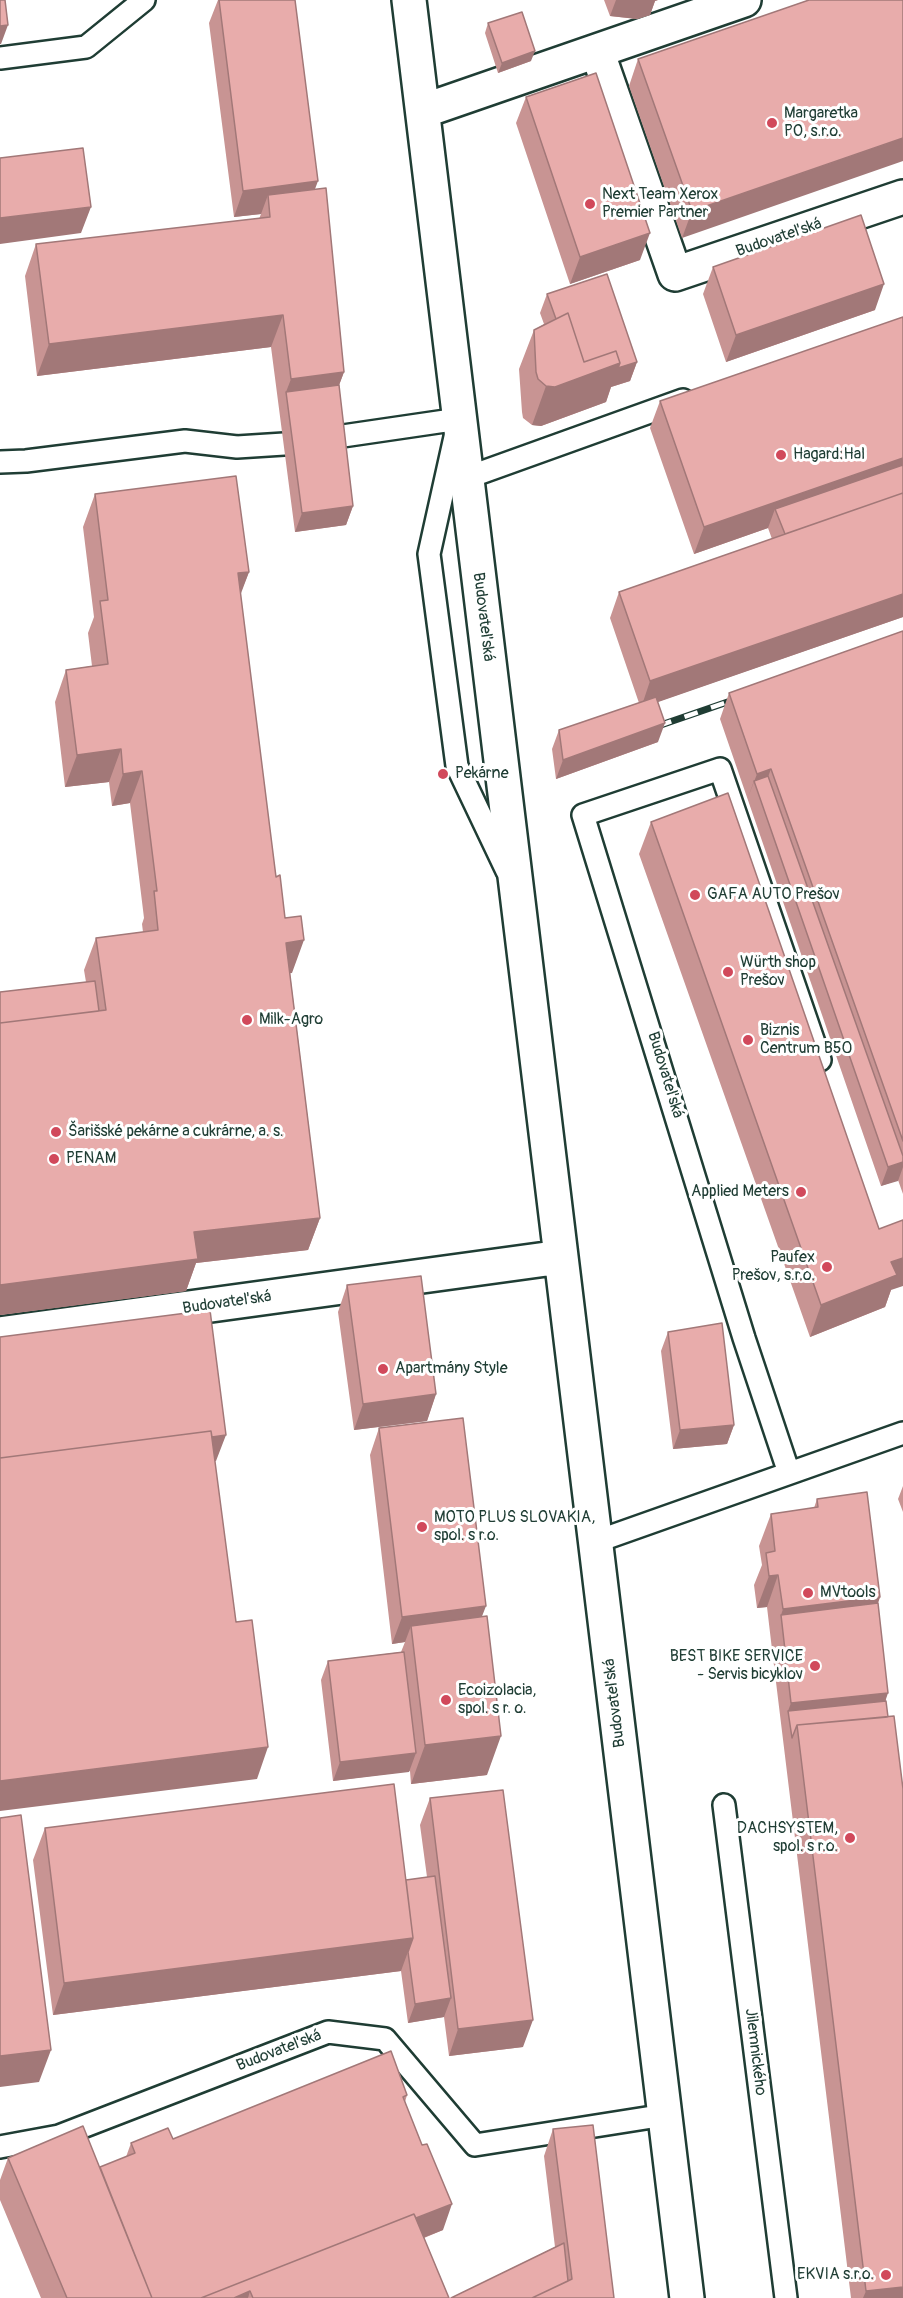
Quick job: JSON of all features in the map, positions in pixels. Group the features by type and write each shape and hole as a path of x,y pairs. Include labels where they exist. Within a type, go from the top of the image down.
{"street":[{"name":"Budovateľská","path":"409,0 687,2298"},
{"path":"423,111 744,0"},
{"name":"Budovateľská","path":"597,51 675,274 903,196"},
{"name":"Budovateľská","path":"0,1334 561,1257"}],"lane":[{"path":"0,58 86,47 144,0"},
{"path":"466,478 703,393"},
{"path":"336,437 459,419 429,554 457,766 516,889"},
{"path":"0,462 184,441 237,447 284,444"},
{"name":"Budovateľská","path":"789,1473 744,1338 583,815 720,769 829,1084"},
{"path":"596,1542 903,1433"},
{"name":"Jilemnického","path":"724,1805 786,2298"},
{"name":"Budovateľská","path":"0,2147 59,2136 328,2032 385,2039 475,2145 665,2115"}],"building":[{"path":"0,0 5,0 8,25 0,26"},
{"path":"219,0 295,0 318,181 243,191"},
{"name":"Margaretka PO, s.r.o.","path":"809,0 903,0 903,138 692,211 638,59"},
{"path":"522,12 535,51 502,63 488,23"},
{"path":"596,73 650,233 580,257 526,97"},
{"path":"83,148 91,207 0,218 0,158"},
{"path":"326,188 344,372 291,379 283,315 49,344 36,244 270,217 268,195"},
{"path":"861,215 884,284 736,335 713,267"},
{"path":"607,274 637,362 618,368 620,363 616,351 584,362 568,313 556,319 547,294"},
{"path":"568,313 584,362 616,351 620,363 555,387 546,386 538,379 536,372 534,330"},
{"name":"Hagard:Hal","path":"903,317 903,458 704,527 660,401"},
{"path":"339,385 353,506 302,513 286,392"},
{"path":"903,465 903,493 785,534 775,509"},
{"path":"236,476 249,572 238,573 276,877 280,875 285,918 301,916 304,940 286,943 320,1218 194,1232 198,1259 0,1285 0,1023 106,1010 96,938 158,930 154,891 157,891 142,771 123,774 121,749 77,755 66,670 108,664 100,601 108,600 95,494"},
{"path":"903,493 903,594 650,681 619,592"},
{"path":"903,631 903,1141 771,769 757,774 729,693"},
{"path":"656,697 665,723 563,760 559,730"},
{"path":"768,776 903,1156 903,1162 888,1167 754,781"},
{"name":"Biznis Centrum B50","path":"728,793 879,1229 903,1220 903,1258 891,1262 897,1275 821,1305 651,822"},
{"path":"95,981 99,1011 0,1023 0,992"},
{"path":"421,1276 436,1394 363,1404 347,1285"},
{"path":"210,1310 226,1435 212,1437 211,1431 0,1458 0,1337"},
{"path":"722,1323 734,1425 680,1430 668,1332"},
{"path":"463,1418 486,1606 402,1617 379,1428"},
{"path":"211,1431 236,1622 252,1620 268,1747 0,1781 0,1458"},
{"path":"867,1492 880,1597 783,1609 778,1575 769,1576 766,1553 775,1551 771,1514 818,1507 817,1499"},
{"path":"878,1603 888,1693 791,1703 781,1615"},
{"path":"487,1616 501,1736 425,1745 411,1626"},
{"path":"404,1652 416,1753 340,1762 328,1661"},
{"path":"886,1701 888,1717 797,1725 792,1738 788,1711"},
{"path":"894,1716 903,1789 903,2287 866,2291 797,1725"},
{"path":"394,1784 413,1938 64,1983 45,1828"},
{"path":"503,1790 533,2020 458,2029 430,1798"},
{"path":"21,1815 51,2050 0,2056 0,1818"},
{"path":"435,1876 451,1998 415,2004 408,1952 413,1938 406,1880"},
{"path":"391,2051 407,2095 403,2097 422,2145 427,2144 452,2204 416,2218 414,2214 201,2298 152,2298 100,2167 135,2153 131,2143 168,2128 173,2139"},
{"path":"593,2125 614,2298 532,2298 572,2279 553,2129"},
{"path":"83,2126 152,2298 67,2298 8,2158"},
{"path":"414,2214 449,2298 253,2298 250,2291 234,2298 201,2298"},
{"path":"564,2243 568,2281 532,2298 451,2298"}],"railway":[{"path":"658,726 742,697"}],"place":[{"name":"Margaretka PO, s.r.o.","path":"772,123"},
{"name":"Next Team Xerox Premier Partner","path":"590,204"},
{"name":"Hagard:Hal","path":"781,455"},
{"name":"Pekárne","path":"443,774"},
{"name":"GAFA AUTO Prešov","path":"695,895"},
{"name":"Würth shop Prešov","path":"728,972"},
{"name":"Milk-Agro","path":"247,1020"},
{"name":"Biznis Centrum B50","path":"748,1040"},
{"name":"Šarišské pekárne a cukrárne, a. s.","path":"56,1132"},
{"name":"PENAM","path":"54,1159"},
{"name":"Applied Meters","path":"801,1192"},
{"name":"Paufex Prešov, s.r.o.","path":"827,1267"},
{"name":"Apartmány Style","path":"383,1369"},
{"name":"MOTO PLUS SLOVAKIA, spol. s r.o.","path":"422,1527"},
{"name":"MVtools","path":"808,1593"},
{"name":"BEST BIKE SERVICE - Servis bicyklov","path":"815,1666"},
{"name":"Ecoizolacia, spol. s r. o.","path":"446,1700"},
{"name":"DACHSYSTEM, spol. s r.o.","path":"850,1838"},
{"name":"EKVIA s.r.o.","path":"886,2275"}]}
